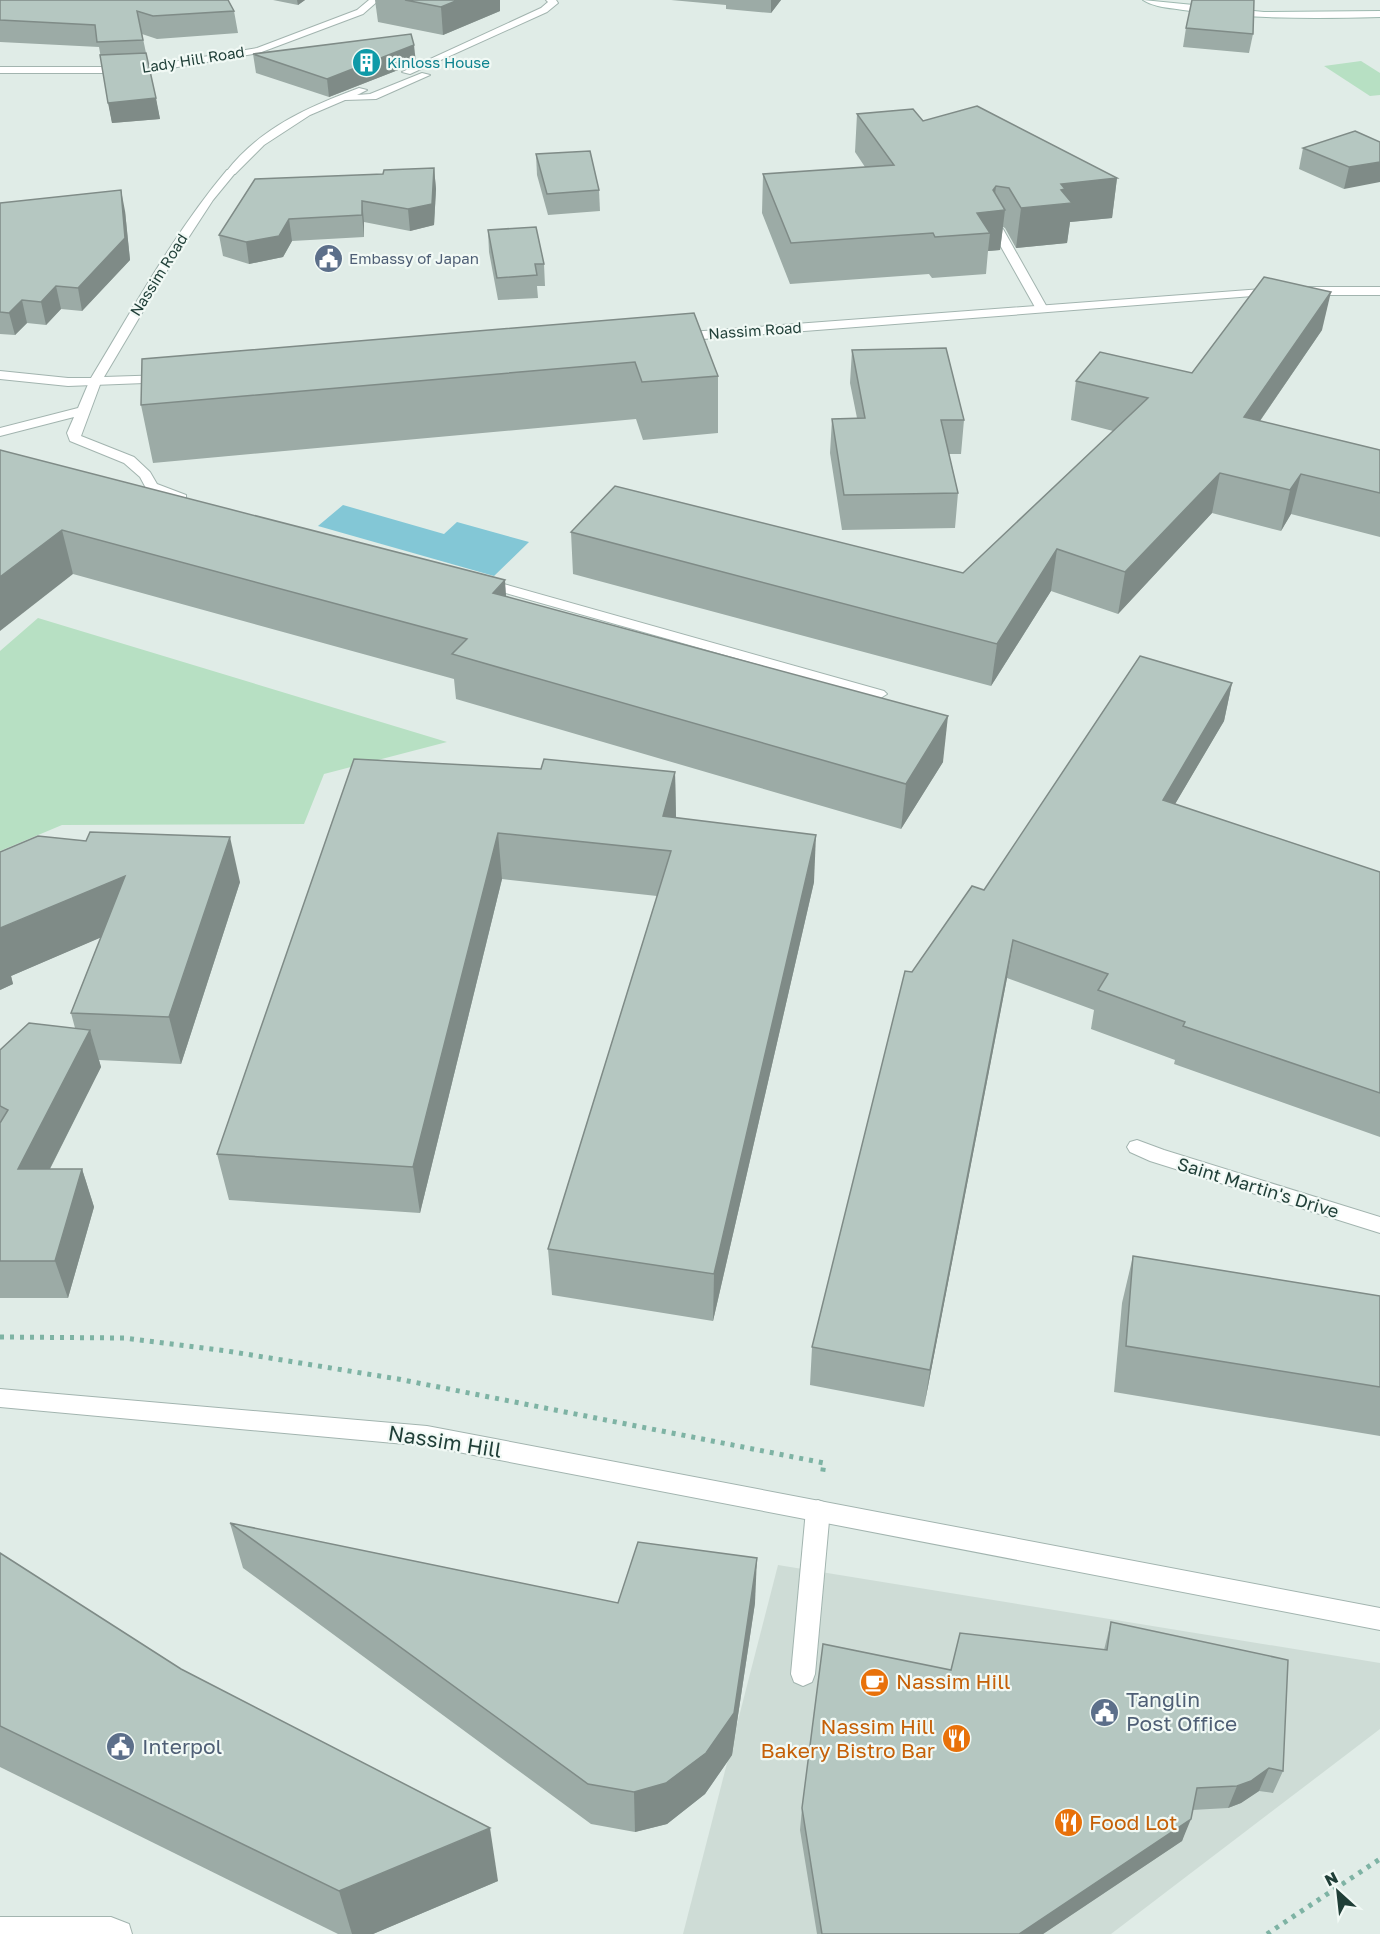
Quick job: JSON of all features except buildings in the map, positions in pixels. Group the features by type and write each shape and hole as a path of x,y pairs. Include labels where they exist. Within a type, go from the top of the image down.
{"street":[{"name":"Lady Hill Road","path":"0,70 148,68 259,50 360,12 374,0"},
{"path":"407,72 544,10 553,3 551,0"},
{"path":"1148,0 1220,12 1288,15 1380,14"},
{"path":"1315,5 1380,4"},
{"path":"336,100 378,95 424,75 437,60"},
{"path":"336,100 362,90"},
{"name":"Nassim Road","path":"196,502 161,492 152,487 146,473 133,461 75,438 74,433 95,382 162,269 209,198 268,134 282,124 336,100"},
{"path":"998,230 1042,309"},
{"name":"Nassim Road","path":"665,338 1289,291 1380,291"},
{"path":"0,375 29,380 95,382 179,378"},
{"path":"0,432 83,411"},
{"path":"469,579 879,694"},
{"name":"Saint Martin's Drive","path":"1137,1147 1157,1156 1380,1225"},
{"name":"Nassim Hill","path":"0,1398 427,1436 1380,1619"},
{"path":"802,1674 818,1510"},
{"path":"0,1930 111,1930 119,1934"}],"path":[{"path":"0,1337 138,1340 275,1356 471,1392 699,1442 824,1463 818,1510"},
{"path":"1267,1934 1380,1859"}],"shaded area":[{"path":"778,1565 1380,1663 1380,1729 1111,1934 683,1934"}],"green space":[{"path":"1361,61 1380,73 1380,95 1370,96 1324,66"},
{"path":"38,618 447,742 324,774 304,824 62,825 0,851 0,651"}],"water":[{"path":"343,505 444,534 457,522 529,542 494,576 318,526"}],"place":[{"name":"Kinloss House","path":"366,63"},
{"name":"Embassy of Japan","path":"328,259"},
{"name":"Nassim Hill","path":"875,1682"},
{"name":"Tanglin Post Office","path":"1105,1712"},
{"name":"Nassim Hill Bakery Bistro Bar","path":"956,1739"},
{"name":"Interpol","path":"121,1747"},
{"name":"Food Lot","path":"1068,1823"}]}
